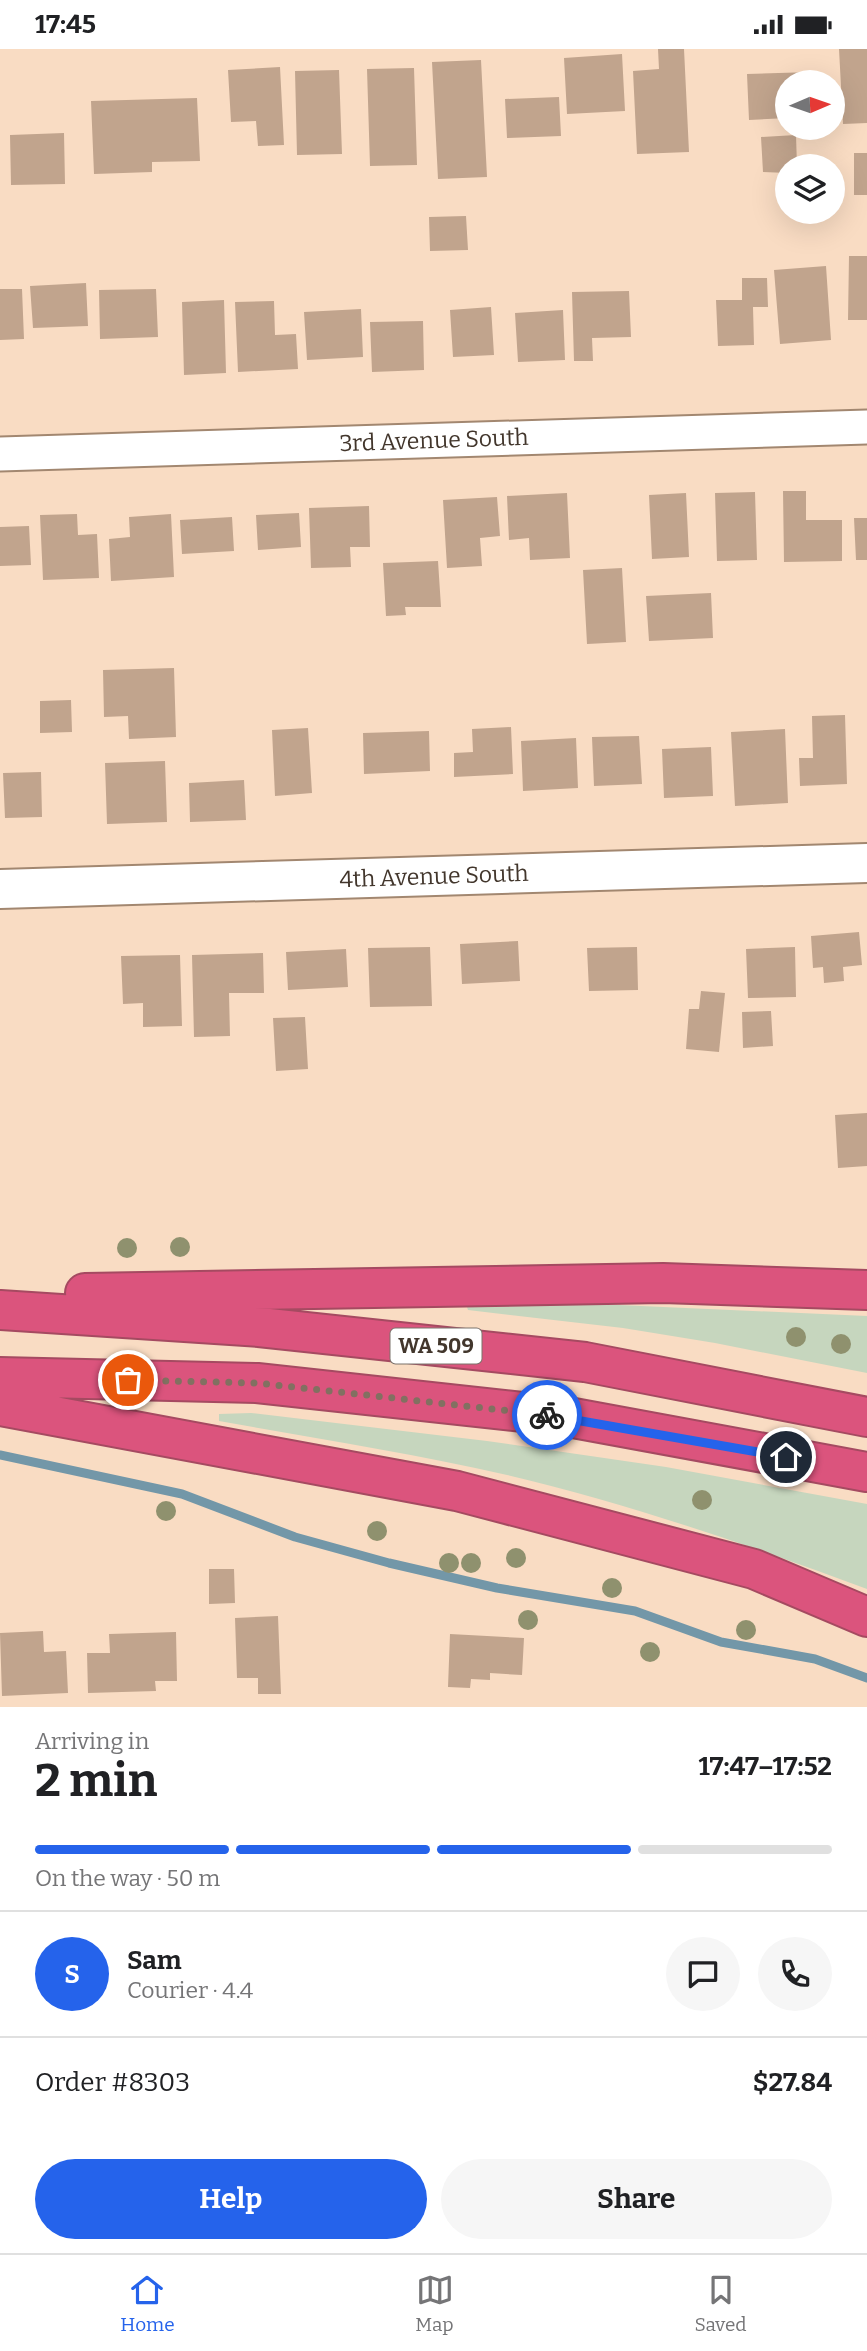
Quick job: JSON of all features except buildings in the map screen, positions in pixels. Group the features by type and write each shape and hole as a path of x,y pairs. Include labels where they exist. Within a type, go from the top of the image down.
{"highway":[{"path":"0,1294 663,1283 867,1290"},
{"name":"WA 509","path":"0,1310 260,1327 585,1362 867,1417"},
{"path":"0,1377 257,1383 568,1417 867,1472"},
{"path":"0,1406 457,1491 754,1569 867,1617"}],"street":[{"name":"3rd Avenue South","path":"0,454 867,427"},
{"name":"4th Avenue South","path":"0,890 867,863"}],"green space":[{"path":"465,1301 529,1301 867,1316 867,1373 623,1328 468,1310"},
{"path":"251,1413 487,1441 666,1467 867,1504 867,1589 688,1526 553,1486 435,1460 219,1421 219,1414"}],"waterway":[{"path":"0,1455 182,1494 295,1537 389,1563 497,1588 635,1611 721,1642 815,1659 867,1678"}],"way so far":[{"path":"128,1380 257,1383 547,1415"}],"route":[{"path":"547,1415 786,1457"}]}
